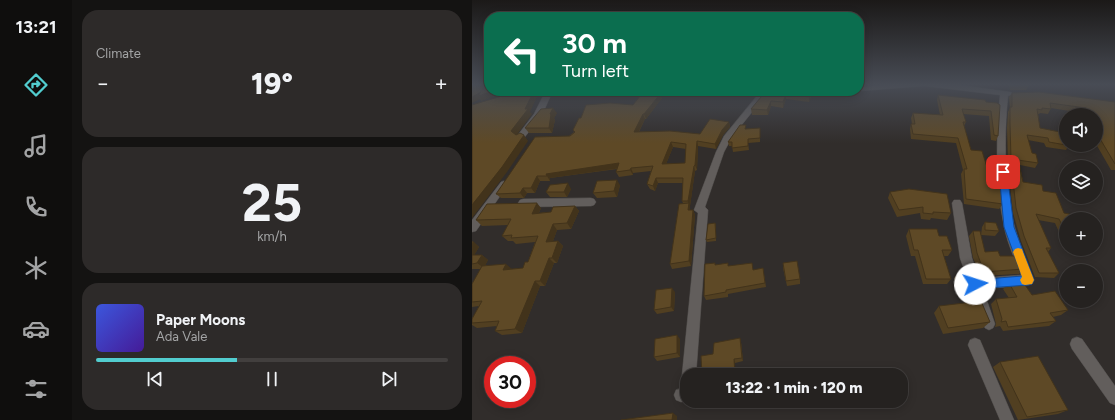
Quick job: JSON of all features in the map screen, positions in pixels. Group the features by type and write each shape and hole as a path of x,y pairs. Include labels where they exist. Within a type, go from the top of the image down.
{"street":[{"path":"529,137 522,136 538,115 543,104"},
{"path":"690,368 703,210 699,210 720,152 728,136 755,104"},
{"path":"975,284 1028,280 1009,227 1003,187 1001,127 1003,104"},
{"path":"472,228 511,175"},
{"path":"489,204 591,202"},
{"path":"957,203 966,258 988,324"},
{"path":"1077,344 1115,398"},
{"path":"975,345 1007,420"}],"building":[{"path":"477,104 528,104 525,109 528,109 511,131 516,135 520,133 524,135 502,167 472,205 472,105"},
{"path":"617,104 633,105 634,104 652,104 643,114 634,132 670,131 700,134 710,119 729,122 722,130 715,144 697,141 695,165 688,201 682,201 683,178 656,178 653,186 647,184 653,166 631,168 630,170 616,172 619,163 546,174 547,176 537,176 531,188 523,188 520,193 496,194 535,137 570,136 575,132 573,130 579,118 581,118 586,105","holes":["671,142 686,144 685,163 662,164"]},
{"path":"756,104 770,104 767,110 751,109"},
{"path":"940,104 998,104 1000,105 998,136 994,135 991,111 962,109 966,122 963,122 971,150 982,151 990,177 1000,178 1003,204 966,199 964,169 967,169 958,138 913,134 911,124 915,124 913,113 943,115"},
{"path":"1012,104 1050,104 1051,109 1037,109 1040,128 1059,132 1059,144 1049,142 1048,138 1027,135 1032,153 1036,154 1038,163 1011,159 1010,107 1012,107"},
{"path":"1054,104 1115,104 1115,164 1103,144 1103,108 1086,108"},
{"path":"553,108 550,114 549,128 525,128 541,109"},
{"path":"740,125 746,125 745,129 760,128 760,138 748,139 748,146 732,148 732,142 728,142"},
{"path":"1011,162 1019,164 1023,182 1042,185 1043,191 1056,193 1059,204 1060,204 1064,212 1059,212 1059,219 1036,214 1051,248 1046,248 1059,273 1039,273 1024,236 1016,208"},
{"path":"617,180 614,191 593,193 597,181"},
{"path":"568,183 564,192 546,192 550,185"},
{"path":"909,189 947,194 951,213 923,213 923,207 899,210 890,192"},
{"path":"537,203 532,214 551,212 553,207 575,206 567,223 553,224 546,242 558,241 552,258 549,258 540,281 535,281 515,329 495,331 499,321 472,323 472,319 482,301 472,302 472,284 482,266 506,264 503,270 523,268 525,262 528,262 538,236 511,238 512,235 502,236 511,219 476,220 487,204"},
{"path":"689,203 688,210 693,210 689,261 670,264 679,204"},
{"path":"985,222 996,223 999,231 985,230"},
{"path":"715,223 716,238 706,240 708,224"},
{"path":"909,229 937,229 939,236 947,236 952,250 942,250 951,279 926,279 918,250 914,250"},
{"path":"973,231 980,231 985,252 998,251 1000,256 1018,256 1023,269 984,272 977,253"},
{"path":"472,255 482,255 477,263 472,264"},
{"path":"797,261 800,279 786,281 783,263"},
{"path":"715,263 715,265 728,263 728,266 752,263 753,270 763,268 765,283 726,290 726,292 704,296 705,264"},
{"path":"956,276 967,276 970,285 959,285"},
{"path":"1023,282 1032,295 1055,291 1059,297 1059,308 1067,308 1068,310 1050,313 1056,321 1008,327 1006,321 1001,322 1002,319 996,299 1017,297 1009,283"},
{"path":"672,288 671,307 654,310 656,290"},
{"path":"981,301 990,322 948,328 939,306"},
{"path":"677,335 677,353 654,357 655,339"},
{"path":"740,338 742,358 734,359 735,368 702,368 701,356 713,354 714,343"},
{"path":"1038,356 1068,410 1027,417 1000,362"},
{"path":"673,413 672,420 621,420"}],"slow traffic":[{"path":"1018,252 1028,280 1025,280"}],"route":[{"path":"975,284 1028,280 1009,227 1003,187 1003,172"}]}
